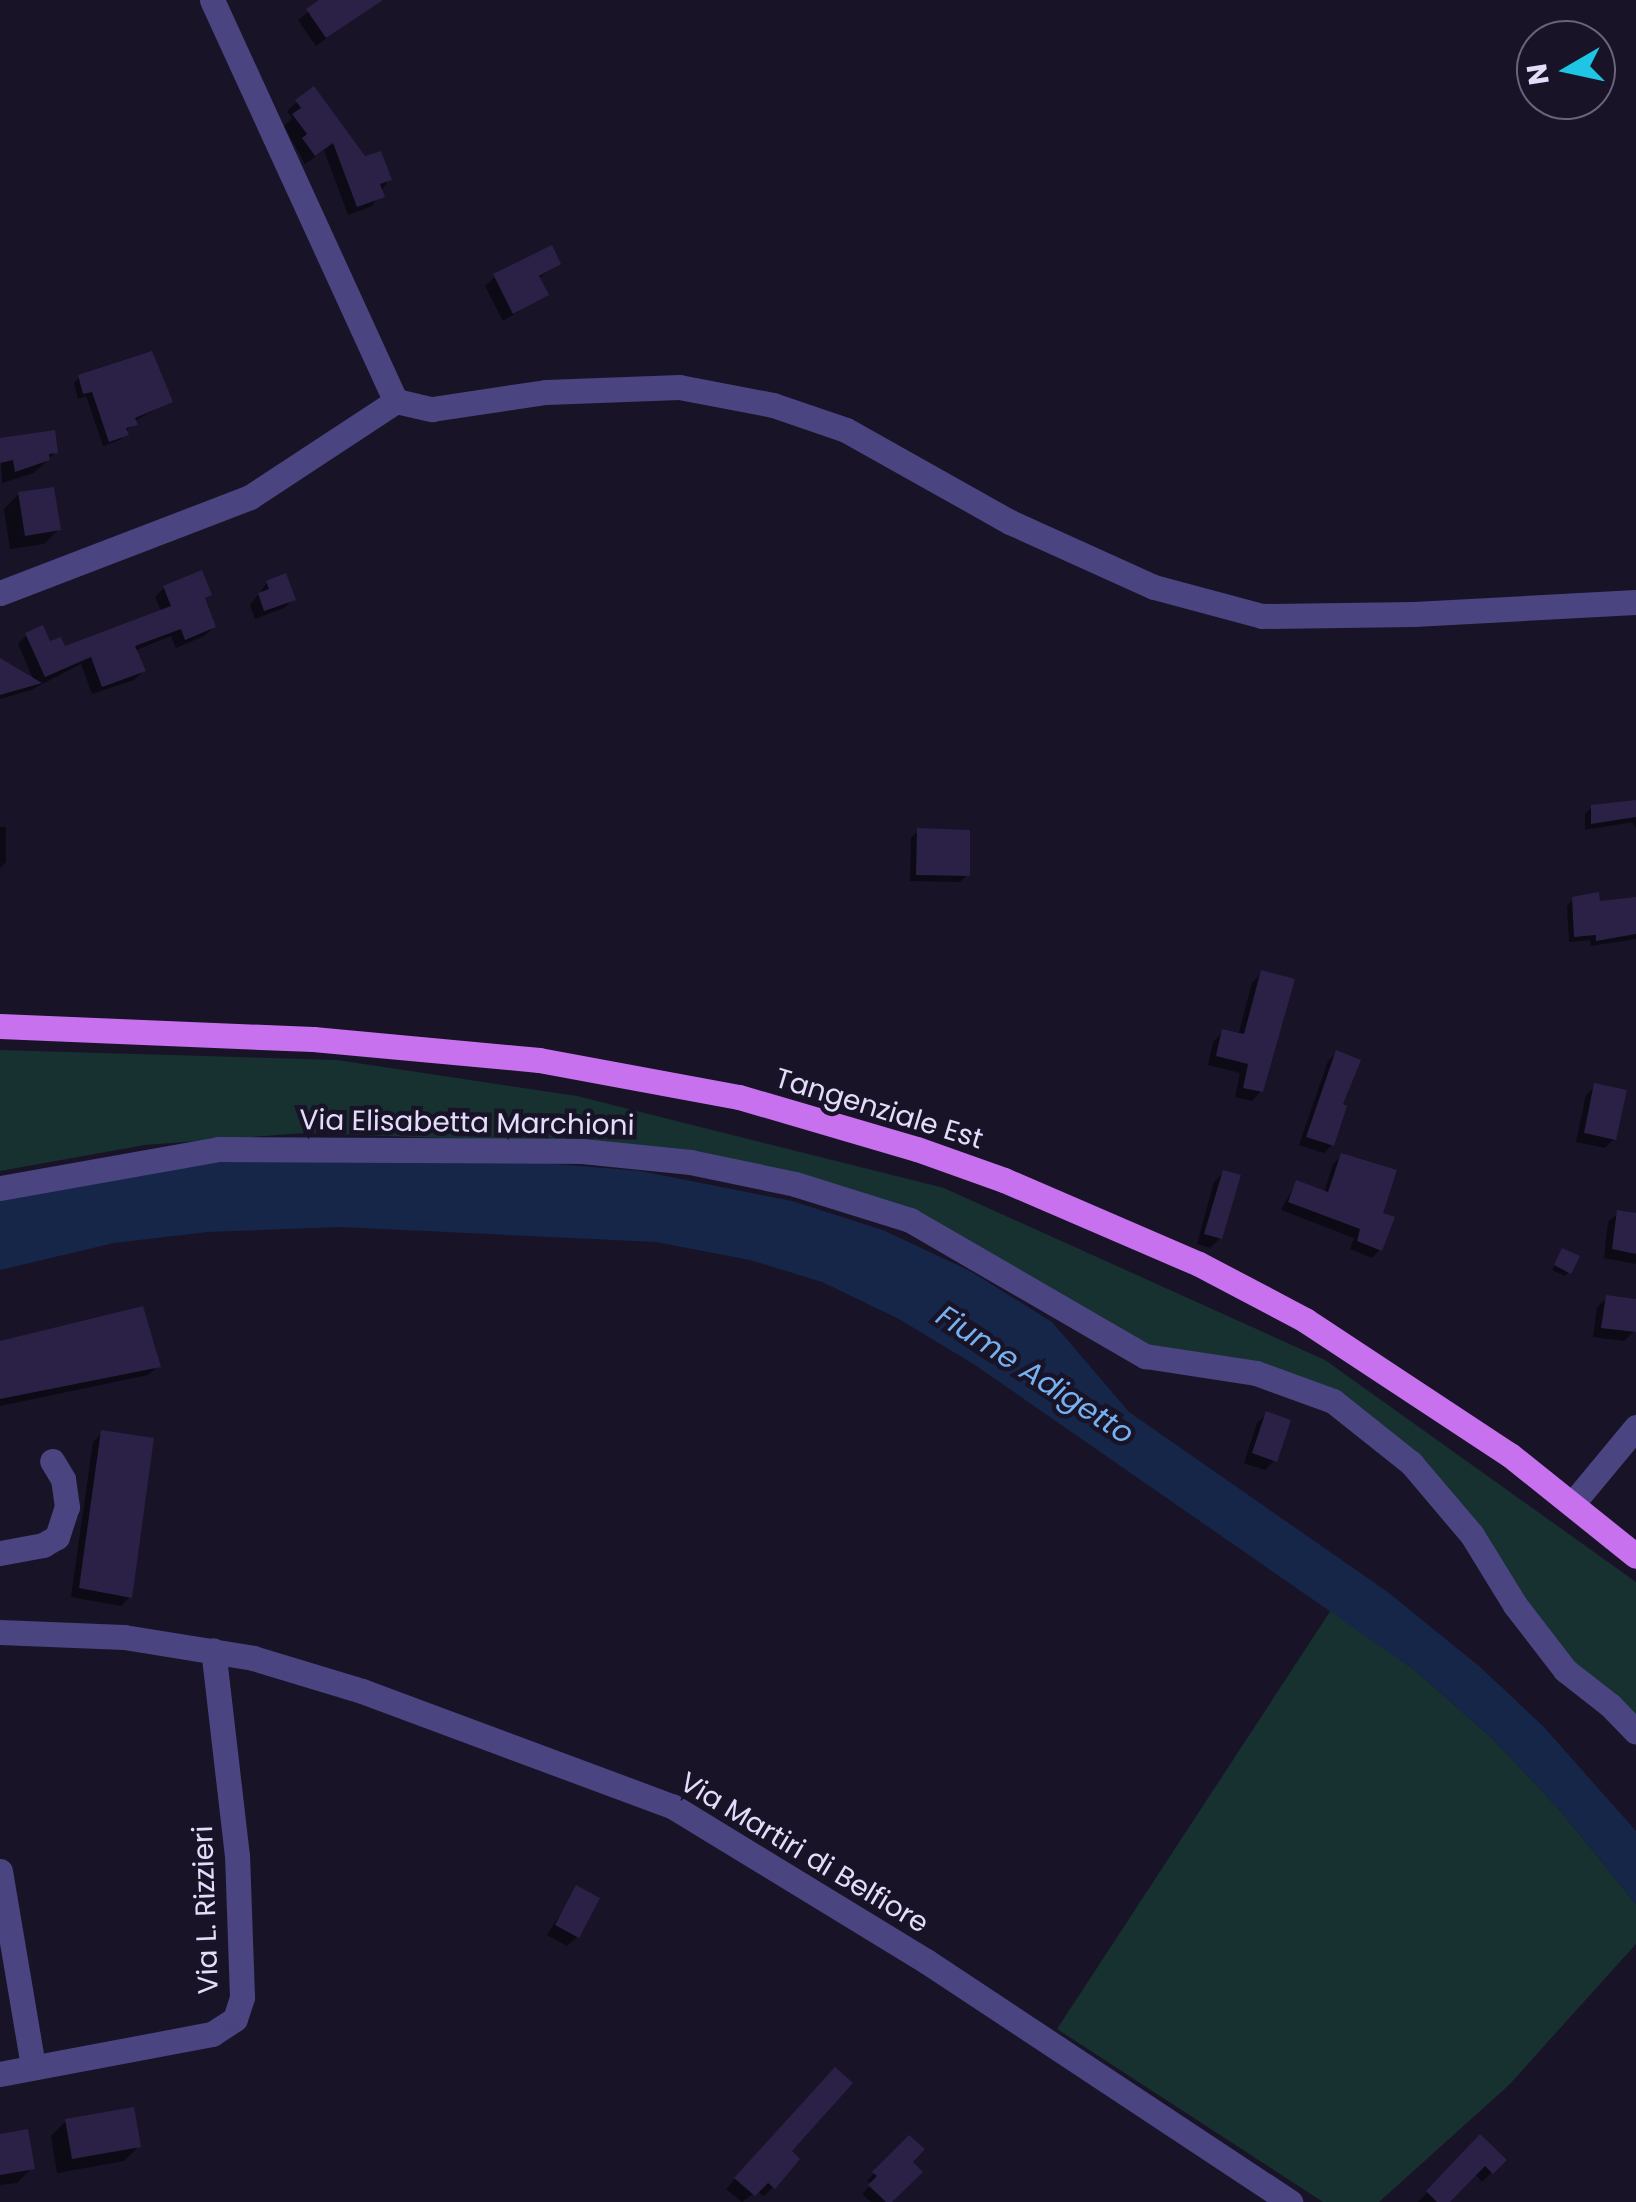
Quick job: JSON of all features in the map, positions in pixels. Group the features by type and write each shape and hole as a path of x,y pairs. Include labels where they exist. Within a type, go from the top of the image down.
{"main road":[{"name":"Tangenziale Est","path":"0,1026 439,1048 647,1078 739,1096 830,1122 1004,1180 1198,1264 1305,1320 1376,1364 1572,1503 1636,1556"}],"street":[{"path":"212,0 396,401"},
{"path":"0,592 250,497 396,401 432,409 546,392 679,387 773,405 846,430 1010,522 1154,587 1262,616 1414,614 1636,602"},
{"name":"Via Elisabetta Marchioni","path":"0,1188 218,1150 582,1151 690,1162 795,1184 910,1220 1145,1356 1256,1374 1333,1401 1411,1464 1472,1534 1515,1605 1565,1670 1636,1732"},
{"path":"1572,1503 1636,1427"},
{"path":"0,1552 42,1546 57,1537 67,1506 64,1479 52,1460"},
{"name":"Via Martiri di Belfiore","path":"0,1632 124,1637 213,1650 362,1691 672,1806 926,1961 1290,2202"},
{"name":"Via L. Rizzieri","path":"0,2074 212,2034 235,2019 242,1997 237,1856 213,1650"},
{"path":"0,1871 33,2068"}],"green space":[{"path":"0,1050 337,1060 577,1096 944,1188 1325,1360 1636,1582 1636,1724 1569,1668 1524,1608 1339,1399 1148,1348 918,1213 575,1143 305,1133 145,1145 0,1171"},
{"path":"1331,1610 1416,1671 1494,1740 1559,1809 1636,1904 1636,1944 1509,2085 1379,2202 1323,2202 1057,2029"}],"water":[{"name":"Fiume Adigetto","path":"200,1160 531,1162 641,1171 792,1201 883,1230 970,1271 1052,1322 1129,1412 1389,1593 1480,1667 1543,1726 1636,1831 1636,1904 1559,1809 1494,1740 1416,1671 975,1365 899,1319 822,1282 750,1260 656,1242 340,1227 208,1232 114,1243 0,1270 0,1197"}],"building":[{"path":"319,0 383,0 326,38 306,9"},
{"path":"314,86 365,156 381,151 392,180 380,184 385,197 357,207 333,143 315,156 302,138 307,134 292,114 301,108 295,100"},
{"path":"552,245 561,264 539,276 549,295 513,314 493,274"},
{"path":"152,351 173,402 135,418 138,425 126,428 129,435 109,442 92,392 83,394 78,375"},
{"path":"55,430 58,453 49,454 50,460 15,472 13,460 0,463 0,438"},
{"path":"54,487 61,530 25,536 18,492"},
{"path":"202,570 212,595 205,598 216,627 185,640 181,629 135,646 146,671 102,687 91,657 45,677 25,633 43,625 50,641 61,637 65,646 171,606 163,586"},
{"path":"286,573 296,600 264,611 258,593 269,589 266,581"},
{"path":"0,658 42,683 0,695"},
{"path":"1636,800 1636,817 1591,824 1591,805"},
{"path":"917,828 970,830 970,876 916,875"},
{"path":"1599,892 1600,901 1636,897 1636,934 1596,941 1596,935 1574,937 1572,897"},
{"path":"1261,970 1295,979 1263,1092 1243,1088 1248,1064 1216,1056 1222,1029 1244,1034"},
{"path":"1336,1050 1361,1060 1343,1104 1347,1106 1334,1146 1306,1137"},
{"path":"1594,1083 1627,1090 1616,1140 1584,1133"},
{"path":"1341,1153 1397,1170 1383,1213 1395,1217 1382,1251 1357,1241 1360,1229 1288,1202 1296,1180 1328,1192"},
{"path":"1223,1170 1241,1175 1222,1239 1204,1234"},
{"path":"1617,1210 1636,1213 1636,1254 1612,1249"},
{"path":"1562,1248 1580,1256 1571,1274 1554,1265"},
{"path":"1606,1295 1636,1299 1636,1332 1601,1328"},
{"path":"143,1306 161,1367 0,1399 0,1341"},
{"path":"1266,1411 1291,1420 1277,1462 1252,1453"},
{"path":"101,1430 154,1438 132,1598 79,1588"},
{"path":"576,1885 600,1898 579,1938 555,1925"},
{"path":"835,2067 853,2083 792,2151 800,2159 775,2189 768,2183 755,2196 734,2178"},
{"path":"134,2107 141,2147 72,2159 65,2119"},
{"path":"28,2129 35,2169 0,2175 0,2134"},
{"path":"1480,2134 1507,2160 1493,2174 1485,2166 1450,2202 1437,2202 1426,2191"},
{"path":"909,2135 925,2149 913,2162 923,2172 892,2202 886,2202 868,2185 877,2176 872,2172"}]}
